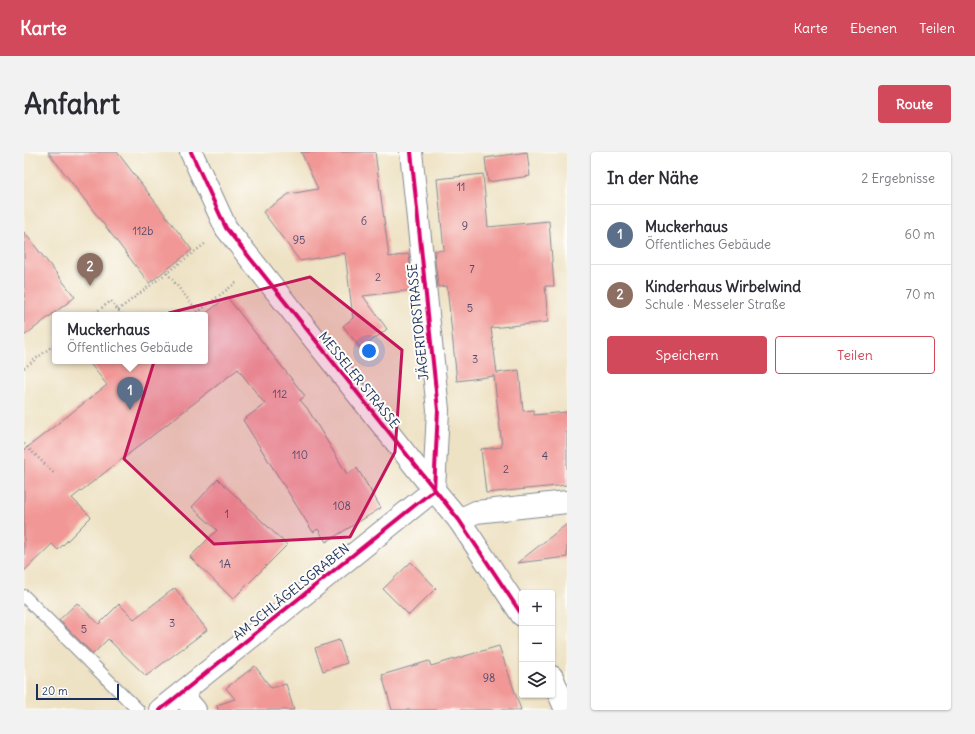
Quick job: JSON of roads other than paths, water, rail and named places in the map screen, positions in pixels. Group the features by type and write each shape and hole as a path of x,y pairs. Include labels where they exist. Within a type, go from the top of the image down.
{"street":[{"name":"MESSELER STRASSE","path":"192,152 226,228 256,268 459,520 519,610"},
{"name":"JÄGERTORSTRASSE","path":"411,152 438,410 434,490"},
{"name":"AM SCHLÄGELSGRABEN","path":"160,710 434,490"},
{"path":"459,520 476,512 567,502"},
{"path":"555,684 566,710"},
{"path":"181,694 196,710"}],"lane":[{"path":"24,596 138,710"}],"place":[{"name":"Kinderhaus Wirbelwind","path":"90,286"},
{"name":"Muckerhaus","path":"130,410"}]}
